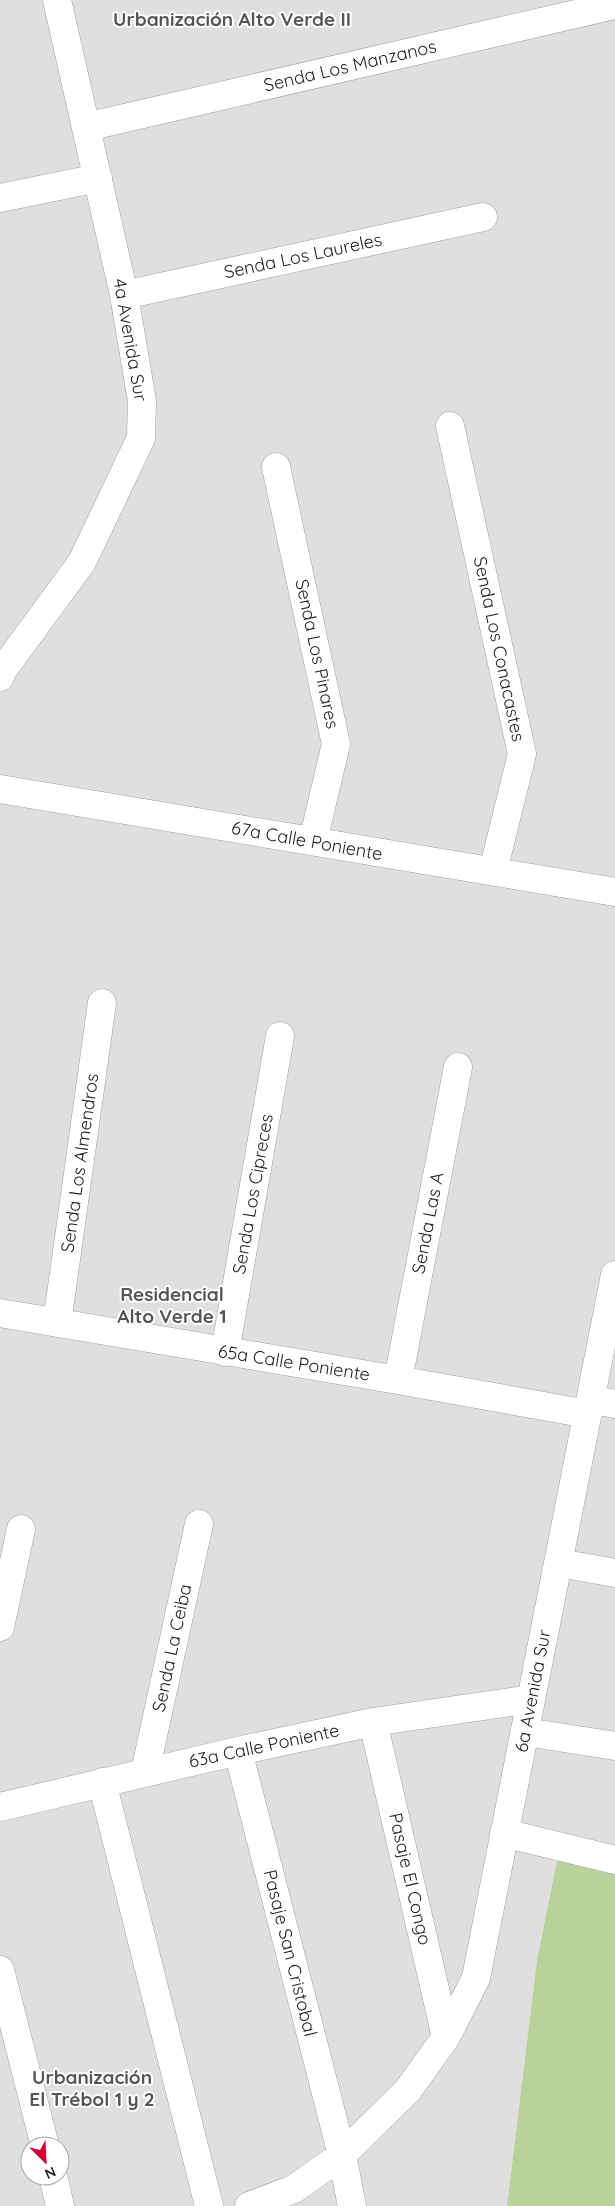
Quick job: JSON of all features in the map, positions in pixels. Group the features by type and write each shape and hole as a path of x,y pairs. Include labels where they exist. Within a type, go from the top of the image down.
{"street":[{"name":"4a Avenida Sur","path":"0,677 2,671 82,562 141,438 142,401 124,295 57,0"},
{"name":"Senda Los Manzanos","path":"86,127 615,5"},
{"path":"0,198 98,178"},
{"name":"Senda Los Laureles","path":"124,295 482,217"},
{"name":"Senda Los Conacastes","path":"450,426 522,754 492,872"},
{"name":"Senda Los Pinares","path":"276,467 336,744 313,842"},
{"name":"67a Calle Poniente","path":"0,789 615,892"},
{"name":"Senda Los Almendros","path":"57,1323 102,1003"},
{"name":"Senda Los Cipreces","path":"225,1352 280,1036"},
{"name":"Senda Las A","path":"398,1380 458,1067"},
{"name":"6a Avenida Sur","path":"249,2206 294,2189 342,2155 408,2090 446,2037 476,1978 559,1563 598,1405 614,1284"},
{"name":"65a Calle Poniente","path":"0,1313 398,1380 598,1405"},
{"name":"Senda La Ceiba","path":"145,1772 200,1524"},
{"path":"0,1628 21,1529"},
{"path":"559,1563 615,1573"},
{"name":"63a Calle Poniente","path":"0,1806 238,1750 373,1722 531,1699"},
{"name":"Pasaje El Congo","path":"373,1722 446,2037"},
{"path":"526,1732 615,1746"},
{"name":"Pasaje San Cristobal","path":"238,1750 342,2155 352,2206"},
{"path":"102,1782 209,2206"},
{"path":"504,1833 615,1860"},
{"path":"0,1970 42,2136"},
{"path":"55,2186 60,2206"}],"shaded area":[{"path":"0,0 615,0 615,1868 558,1856 537,1960 507,2206 0,2206"}],"green space":[{"path":"558,1856 615,1868 615,2206 507,2206 537,1960"}],"district":[{"name":"Urbanización Alto Verde II","path":"232,19"},
{"name":"Residencial Alto Verde 1","path":"172,1305"},
{"name":"Urbanización El Trébol 1 y 2","path":"92,2088"}]}
